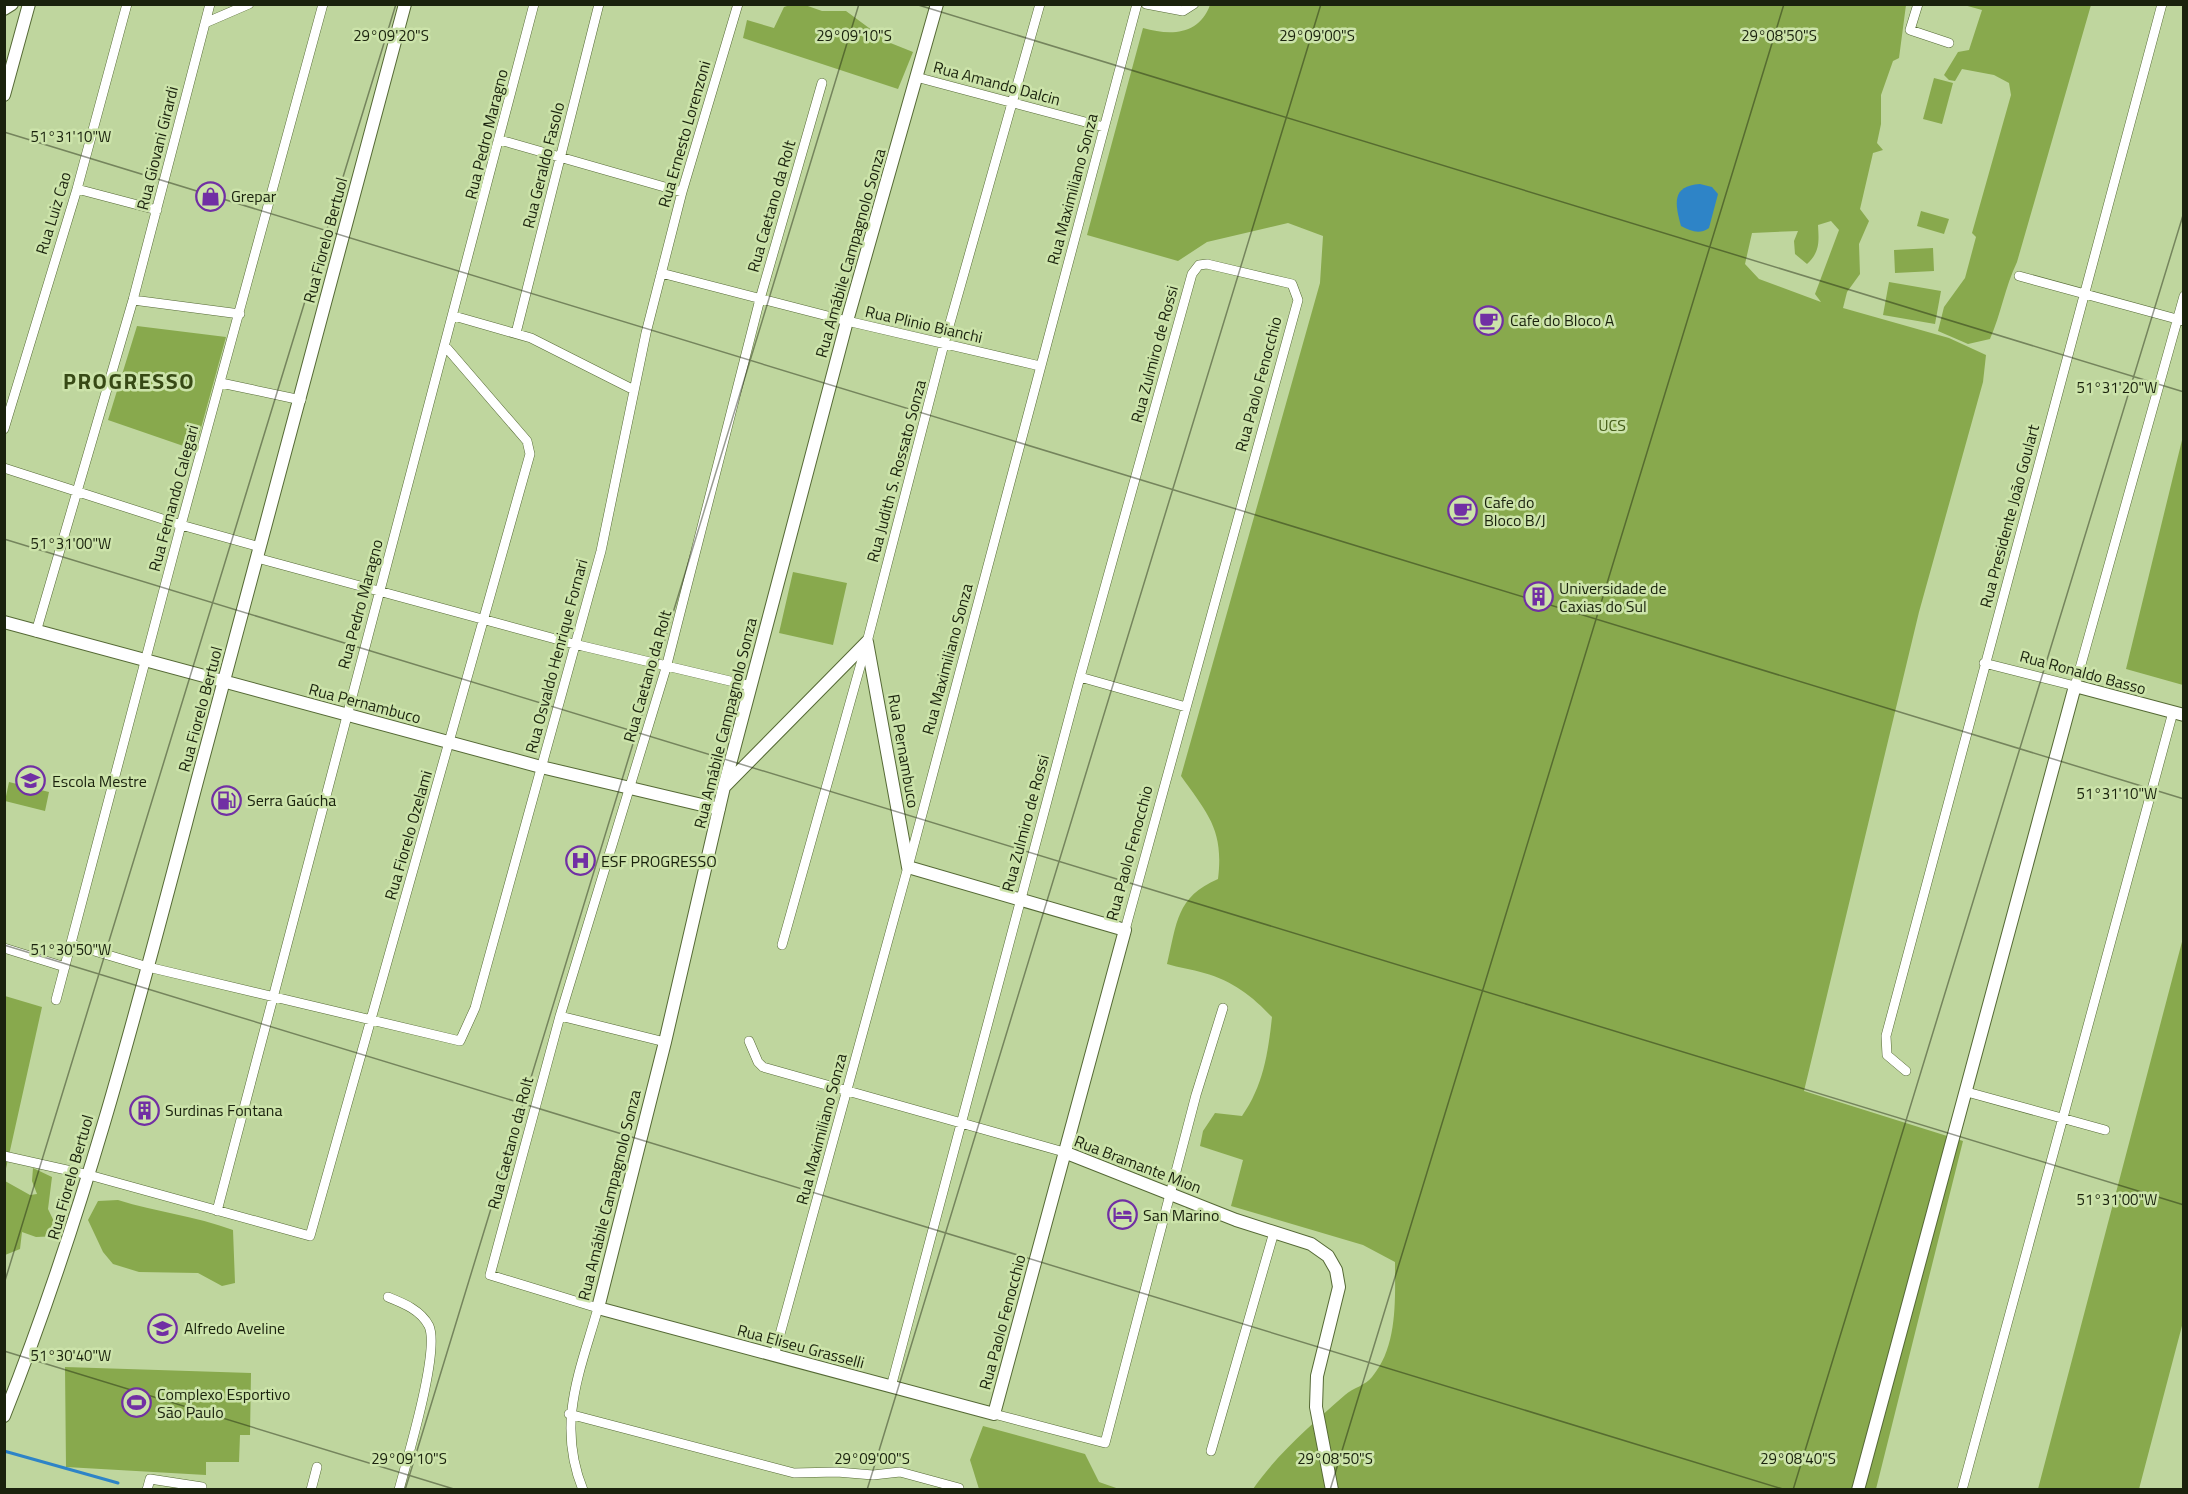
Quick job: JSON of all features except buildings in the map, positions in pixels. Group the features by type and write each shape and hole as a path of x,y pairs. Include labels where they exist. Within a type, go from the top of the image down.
{"street":[{"path":"4,9 12,4"},
{"path":"4,95 29,4"},
{"name":"Rua Luiz Cao","path":"4,429 76,189 127,4"},
{"name":"Rua Giovani Girardi","path":"36,632 133,300 210,4"},
{"path":"205,23 249,4"},
{"name":"Rua Fernando Calegari","path":"56,1000 181,525 323,4"},
{"name":"Rua Fiorelo Bertuol","path":"4,1416 42,1320 89,1175 148,967 405,4"},
{"name":"Rua Pedro Maragno","path":"216,1211 346,715 454,316 534,4"},
{"name":"Rua Geraldo Fasolo","path":"516,333 599,4"},
{"name":"Rua Ernesto Lorenzoni","path":"661,273 682,192 738,4"},
{"name":"Rua Amábile Campagnolo Sonza","path":"583,1490 572,1446 569,1414 666,1042 724,787 847,321 937,4"},
{"name":"Rua Judith S. Rossato Sonza","path":"782,945 867,642 944,344 1040,4"},
{"name":"Rua Maximiliano Sonza","path":"774,1356 908,867 1137,4"},
{"path":"1146,4 1183,11 1194,4"},
{"path":"1918,4 1910,30 1949,43"},
{"name":"Rua Presidente João Goulart","path":"1906,1071 1887,1055 1886,1036 2162,4"},
{"name":"Rua Amando Dalcin","path":"916,77 1104,127"},
{"name":"Rua Caetano da Rolt","path":"490,1275 560,1016 666,668 760,299 822,83"},
{"path":"500,140 682,192"},
{"path":"76,189 157,210"},
{"name":"Rua Paolo Fenocchio","path":"994,1414 1298,300 1292,284 1207,264 1195,268"},
{"name":"Rua Zulmiro de Rossi","path":"891,1387 1080,676 1195,268"},
{"name":"Rua Plinio Bianchi","path":"661,273 847,321 1040,366"},
{"name":"Rua Osvaldo Henrique Fornari","path":"372,1019 460,1041 475,1008 601,551 661,273"},
{"path":"2019,276 2085,296 2180,320"},
{"path":"1858,1490 2075,686 2180,320 2184,296"},
{"path":"133,300 240,314"},
{"path":"454,316 516,333 634,390"},
{"name":"Rua Fiorelo Ozelami","path":"216,1211 310,1236 530,454 527,441 445,346"},
{"path":"220,383 300,400"},
{"path":"4,468 181,525 259,553 380,590 666,668 751,686"},
{"name":"Rua Pernambuco","path":"4,622 541,767 719,809"},
{"path":"724,787 867,642"},
{"name":"Rua Pernambuco","path":"867,642 908,867"},
{"name":"Rua Ronaldo Basso","path":"1984,663 2178,714"},
{"path":"1080,676 1186,707"},
{"path":"1962,1490 2030,1249 2061,1119 2178,714"},
{"path":"908,867 1125,930"},
{"path":"71,944 148,967 372,1019"},
{"path":"4,948 65,967"},
{"path":"1169,1194 1223,1008"},
{"path":"560,1016 666,1042"},
{"name":"Rua Bramante Mion","path":"749,1041 758,1062 763,1067 1064,1152 1169,1194 1311,1244 1328,1256 1336,1270 1339,1287 1317,1376 1316,1407 1332,1490"},
{"path":"1967,1092 2105,1130"},
{"path":"4,1156 89,1175 216,1211"},
{"name":"Rua Eliseu Grasselli","path":"490,1275 598,1308 1105,1443 1169,1194"},
{"path":"1211,1451 1274,1232"},
{"path":"388,1297 406,1304 423,1316 433,1340 399,1490"},
{"path":"569,1414 794,1473 837,1472 873,1475 900,1472 959,1488"},
{"path":"311,1490 317,1467"},
{"path":"147,1490 150,1479 202,1487"}],"green space":[{"path":"805,5 822,11 846,11 888,42 913,52 898,89 743,38 747,20 774,28 784,7"},
{"name":"UCS","path":"1210,5 1906,5 1899,58 1893,61 1881,95 1881,124 1877,143 1883,150 1873,153 1860,209 1869,221 1859,244 1860,274 1847,292 1843,308 1949,338 1986,355 1983,382 1919,612 1804,1091 1963,1141 1876,1489 1253,1489 1296,1439 1345,1395 1369,1380 1380,1365 1391,1337 1395,1262 1363,1245 1231,1206 1243,1160 1200,1146 1203,1131 1215,1113 1242,1116 1249,1105 1260,1081 1269,1044 1272,1017 1257,1002 1224,980 1167,964 1176,924 1186,903 1204,886 1218,879 1219,848 1212,823 1181,776 1320,283 1323,236 1288,223 1207,242 1178,261 1087,235 1143,28 1164,32 1183,31 1191,28 1205,15","holes":["1831,221 1839,230 1815,294 1821,302 1759,279 1745,264 1752,233 1798,231 1794,241 1795,254 1807,264 1818,246 1818,225"]},
{"path":"1964,5 2091,5 2017,262 1994,330 1990,339 1968,344 1938,331 1944,307 1965,278 1976,237 1972,233 2011,95 2009,83 1994,75 1962,69 1955,81 1949,80 1944,75 1958,52 1969,50 1982,10"},
{"path":"1934,78 1953,83 1942,124 1923,119"},
{"path":"1921,211 1949,219 1944,234 1917,226"},
{"path":"1933,248 1934,271 1895,273 1894,250"},
{"path":"1889,282 1941,291 1935,324 1883,315"},
{"path":"137,326 226,337 195,450 108,420"},
{"path":"2183,436 2183,685 2126,669"},
{"path":"793,572 847,583 833,645 779,633"},
{"path":"9,782 49,792 45,811 5,801"},
{"path":"2183,938 2183,1322 2139,1489 2038,1489"},
{"path":"5,996 42,1007 5,1173"},
{"path":"33,1168 52,1177 48,1209 61,1236 36,1237 22,1232 20,1249 5,1255 5,1181 30,1195 37,1194 32,1181"},
{"path":"118,1200 233,1230 235,1283 222,1286 198,1273 139,1272 113,1264 103,1252 88,1220 98,1201"},
{"name":"Complexo Esportivo São Paulo","path":"65,1367 251,1373 250,1435 240,1435 239,1462 206,1462 206,1475 66,1467"},
{"path":"983,1426 1085,1454 1099,1482 1119,1489 979,1489 970,1460"}],"water":[{"path":"1700,184 1712,187 1718,194 1709,228 1698,232 1681,226 1677,198 1684,188"}],"waterway":[{"path":"4,1451 118,1483"}],"place":[{"name":"Grepar","path":"210,196"},
{"name":"Cafe do Bloco A","path":"1489,320"},
{"name":"Cafe do Bloco B/J","path":"1463,511"},
{"name":"Universidade de Caxias do Sul","path":"1538,597"},
{"name":"Escola Mestre","path":"31,781"},
{"name":"Serra Gaúcha","path":"226,800"},
{"name":"ESF PROGRESSO","path":"580,861"},
{"name":"Surdinas Fontana","path":"144,1110"},
{"name":"San Marino","path":"1122,1215"},
{"name":"Alfredo Aveline","path":"163,1328"},
{"name":"Complexo Esportivo São Paulo","path":"136,1403"}],"district":[{"name":"PROGRESSO","path":"129,381"}]}
